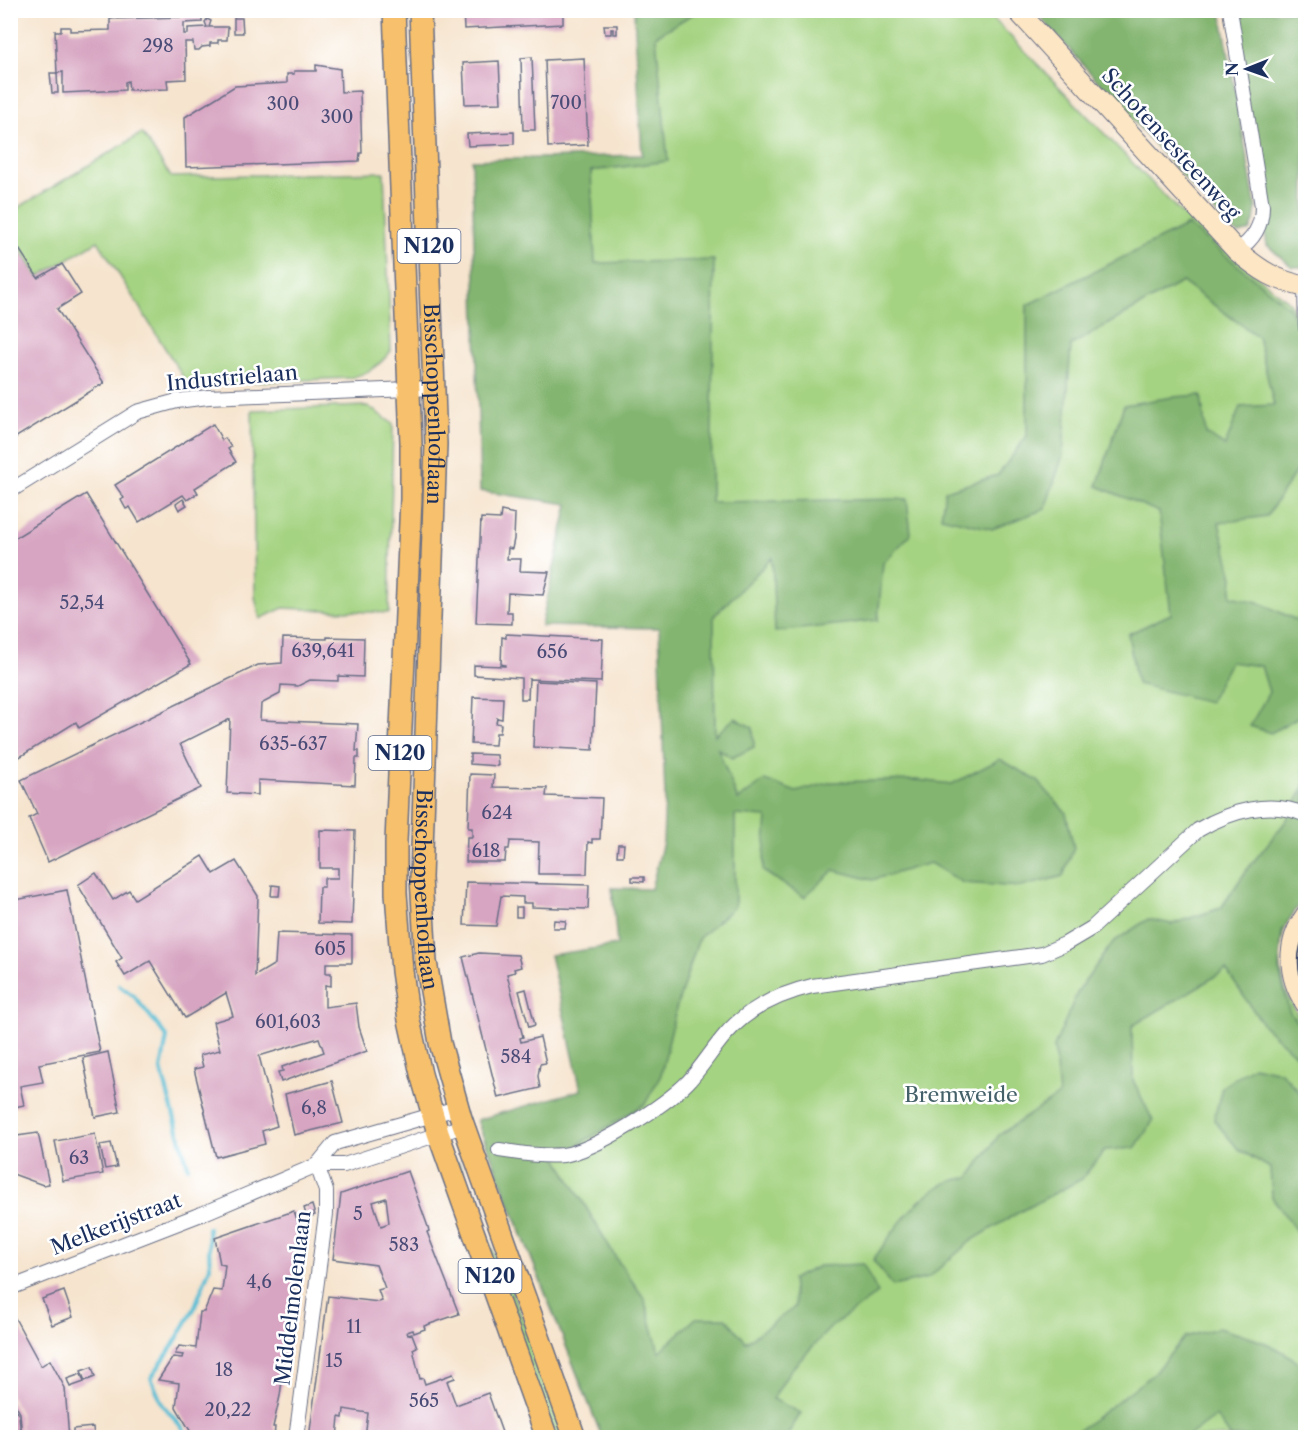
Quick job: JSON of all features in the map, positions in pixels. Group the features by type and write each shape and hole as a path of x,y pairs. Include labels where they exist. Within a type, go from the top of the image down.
{"main road":[{"name":"Bisschoppenhoflaan","path":"394,10 409,389 411,500 396,842 396,893 405,997 414,1047 435,1124 547,1437"},
{"name":"Bisschoppenhoflaan","path":"420,10 435,387 436,471 423,795 422,909 426,962 445,1065 460,1117 575,1437"}],"street":[{"name":"Schotensesteenweg","path":"1017,10 1237,251 1266,274 1305,287"},
{"path":"1230,10 1262,206 1259,227 1247,244 1237,251"},
{"path":"1305,287 1305,328"},
{"name":"Industrielaan","path":"10,491 137,412 166,404 208,397 435,387"},
{"path":"499,1150 532,1155 565,1154 605,1138 656,1109 670,1098 689,1081 737,1023 756,1009 784,994 812,986 1042,954 1071,941 1092,928 1198,830 1217,819 1240,811 1268,808 1292,810 1305,815"},
{"path":"1305,915 1293,940 1291,958 1293,981 1305,1004"},
{"path":"317,1165 335,1143 460,1117"},
{"path":"317,1165 344,1165 435,1124 460,1117"},
{"name":"Melkerijstraat","path":"10,1288 204,1213 317,1165"},
{"name":"Middelmolenlaan","path":"296,1437 326,1214 326,1191 317,1165"}],"green space":[{"path":"634,11 698,11 656,36 668,161 591,171 595,263 714,260 711,502 907,499 911,534 883,563 878,620 775,632 772,558 714,616 715,735 735,718 753,728 754,747 732,758 718,749 738,800 765,780 796,792 832,782 917,780 952,784 1000,759 1038,781 1066,813 1074,848 1063,876 1021,887 963,883 930,863 872,880 834,870 804,897 763,871 767,817 735,815 735,906 699,938 676,1009 661,1075 645,1104 557,1158 616,1258 644,1298 659,1352 696,1318 726,1318 746,1342 795,1307 792,1279 819,1266 863,1264 878,1293 831,1327 789,1372 773,1399 801,1413 786,1437 602,1437 477,1120 581,1090 550,955 617,945 612,888 651,889 663,842 665,797 659,628 541,626 568,504 480,491 472,160 642,155"},
{"name":"Bremweide","path":"636,11 986,11 1182,214 1291,304 1306,337 1306,895 1298,903 1287,922 1280,957 1286,992 1305,1027 1305,1437 602,1437 479,1126 603,1095 669,884 672,503 477,163 643,156"},
{"path":"1035,11 1221,11 1256,208 1250,231 1239,234 1229,228"},
{"path":"1230,11 1305,11 1305,267 1292,267 1267,245"},
{"path":"142,133 171,177 384,172 391,351 387,356 363,374 350,378 188,385 98,241 38,277 11,234 11,212"},
{"path":"1188,225 1289,307 1305,344 1305,481 1298,468 1267,516 1219,523 1233,577 1231,596 1258,602 1305,624 1305,713 1271,733 1250,726 1269,692 1261,666 1230,662 1209,702 1137,684 1128,634 1171,614 1159,512 1097,486 1124,405 1201,395 1206,434 1225,446 1240,407 1274,405 1258,337 1182,282 1071,345 1063,455 1045,509 992,529 941,517 945,491 998,475 1027,436 1027,305"},
{"path":"368,406 393,424 389,613 283,608 260,619 255,597 252,410"},
{"path":"1305,738 1305,895 1282,931 1279,970 1289,1011 1305,1033 1305,1063 1264,1026 1226,970 1132,1026 1133,1080 1153,1121 1135,1148 1105,1150 1082,1179 1021,1211 971,1241 928,1278 893,1286 873,1260 913,1207 939,1187 953,1180 969,1178 999,1135 1059,1095 1054,1047 1078,991 1113,942 1148,919 1172,924 1221,908 1246,871 1286,821 1304,787"},
{"path":"1253,1066 1281,1072 1305,1099 1305,1289 1299,1235 1272,1197 1270,1168 1238,1149 1214,1120 1222,1087"},
{"path":"459,1162 493,1252 505,1272 567,1437 555,1437 456,1163"},
{"path":"1218,1328 1276,1348 1297,1361 1305,1370 1305,1437 1231,1437 1216,1416 1187,1437 1070,1437 1152,1375 1185,1337"}],"building":[{"path":"183,10 202,10 202,22 184,23 184,34 188,34 188,28 207,27 205,22 207,19 211,21 209,27 228,27 227,40 218,40 218,43 210,43 210,46 199,50 194,50 193,42 185,42 186,79 167,80 168,89 129,90 128,81 125,82 125,90 63,93 63,72 57,73 55,31 61,31 61,27 70,27 70,31 110,30 110,19 183,17"},
{"path":"463,10 563,10 563,24 464,29"},
{"path":"234,18 242,18 243,33 234,33"},
{"path":"604,25 617,25 617,34 613,34 613,29 611,29 611,34 605,34"},
{"path":"532,57 535,130 523,130 521,58"},
{"path":"584,58 588,145 548,147 545,60"},
{"path":"499,61 501,103 465,104 463,63"},
{"path":"316,65 340,69 341,92 360,91 362,153 360,153 359,161 186,167 185,117 235,86 287,83 287,74 294,74 294,71 316,71"},
{"path":"50,73 57,73 58,93 52,93"},
{"path":"514,132 514,144 468,146 467,134"},
{"path":"10,235 38,278 62,264 81,294 57,309 104,383 10,441"},
{"path":"213,424 222,440 225,438 231,447 228,449 236,462 195,488 198,493 187,500 183,495 139,522 130,507 126,509 121,500 124,498 115,485"},
{"path":"86,494 191,664 79,728 76,722 10,763 10,541"},
{"path":"183,499 187,505 179,510 176,504"},
{"path":"501,511 515,514 514,539 512,549 508,548 507,559 521,559 520,571 549,572 543,595 508,593 507,612 512,612 512,624 476,623 481,518 500,519"},
{"path":"506,634 603,639 601,682 529,679 528,699 521,699 521,678 474,675 474,665 505,666 501,664 502,637 506,638"},
{"path":"327,637 364,638 363,677 338,676 338,681 310,680 298,686 281,685 280,694 261,704 260,720 358,724 356,751 359,751 359,758 356,758 355,785 258,780 258,795 227,793 230,719 180,744 201,788 48,862 29,818 37,814 21,780 258,665 282,663 283,638 327,639"},
{"path":"536,681 596,684 593,750 533,747"},
{"path":"473,697 503,698 502,719 497,718 496,723 501,724 500,733 496,733 495,745 471,744"},
{"path":"470,754 497,755 498,766 470,764"},
{"path":"470,774 494,775 493,787 547,788 546,796 602,798 600,839 592,839 592,843 588,842 587,874 538,874 539,842 510,841 509,849 506,849 505,862 466,862 467,837 472,837 472,828 468,828"},
{"path":"320,830 355,831 352,924 318,923 319,887 324,887 324,878 338,878 338,868 320,868"},
{"path":"618,844 624,844 623,856 617,856"},
{"path":"203,856 214,874 236,861 258,896 255,976 275,964 277,933 352,935 352,963 326,963 326,973 331,973 331,986 325,985 325,1007 356,1003 359,1027 367,1051 281,1082 278,1072 283,1071 282,1067 324,1052 319,1038 259,1056 277,1126 262,1131 265,1144 216,1157 194,1069 203,1067 200,1055 220,1050 213,1022 233,1016 226,993 185,1018 150,961 125,976 116,962 122,958 78,885 96,873 113,900 129,890 135,899"},
{"path":"632,877 644,877 644,882 632,881"},
{"path":"466,882 589,885 588,909 532,907 532,903 523,903 523,897 501,896 496,926 464,925"},
{"path":"272,885 280,886 279,896 271,896"},
{"path":"67,890 100,1052 39,1064 43,1082 20,1086 24,1105 10,1108 10,901"},
{"path":"516,907 522,907 522,917 516,917"},
{"path":"554,920 566,921 565,928 553,928"},
{"path":"479,953 518,955 521,967 507,974 523,1037 520,1038 521,1042 540,1037 546,1063 540,1064 538,1076 540,1088 498,1098 463,957"},
{"path":"526,989 535,1025 529,1027 519,991"},
{"path":"108,1052 120,1112 95,1117 83,1058"},
{"path":"332,1081 343,1123 294,1135 285,1094"},
{"path":"38,1133 49,1184 43,1185 10,1173 10,1137"},
{"path":"95,1134 103,1174 63,1181 55,1141"},
{"path":"111,1143 117,1167 105,1169 100,1145"},
{"path":"408,1171 428,1227 427,1232 459,1314 424,1326 425,1329 414,1333 413,1330 407,1332 408,1335 412,1334 417,1347 413,1349 420,1379 423,1378 425,1384 453,1374 455,1378 447,1381 456,1405 488,1393 504,1438 365,1438 368,1413 344,1409 343,1418 339,1417 337,1438 309,1438 328,1296 379,1302 382,1301 378,1290 385,1288 376,1265 333,1259 341,1194","holes":["386,1198 389,1223 381,1226 373,1202"]},
{"path":"312,1205 315,1215 307,1218 304,1208"},
{"path":"294,1211 301,1231 280,1396 273,1427 275,1427 274,1438 192,1438 192,1434 176,1407 179,1383 158,1380 173,1357 182,1358 183,1355 175,1354 179,1346 196,1348 200,1312 204,1312 213,1290 222,1291 225,1265 220,1264 215,1238"},
{"path":"64,1291 73,1317 52,1325 42,1299"},
{"path":"10,1309 41,1366 50,1360 65,1388 69,1438 22,1438 20,1413 10,1395"},
{"path":"92,1367 95,1377 85,1381 81,1371"},
{"path":"81,1374 84,1382 70,1387 67,1379"},
{"path":"10,1400 19,1415 21,1438 10,1438"},
{"path":"93,1427 94,1438 73,1438 73,1429"}],"waterway":[{"path":"119,985 134,996 167,1037 161,1069 188,1167"},
{"path":"184,1438 184,1430 162,1404 151,1378 194,1309 210,1267 208,1228"}],"tram line":[{"path":"1306,932 1300,947 1298,962 1306,991"}]}
